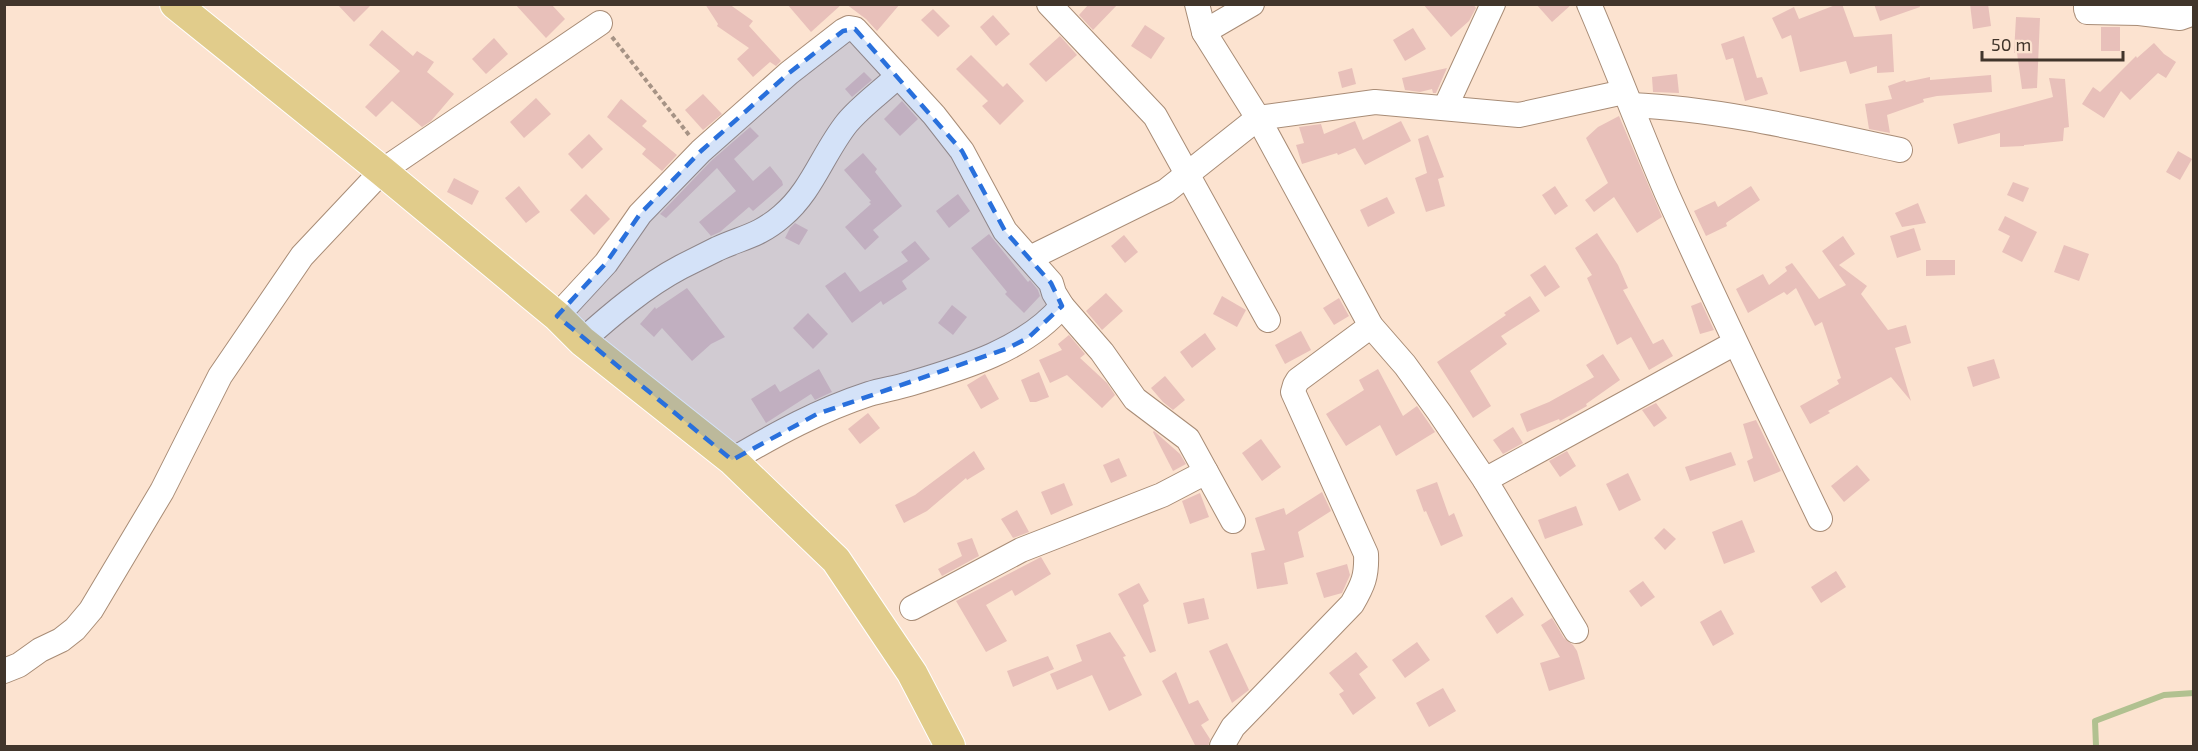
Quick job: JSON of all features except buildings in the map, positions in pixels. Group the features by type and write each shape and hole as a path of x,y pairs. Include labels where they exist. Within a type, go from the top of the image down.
{"main road":[{"path":"175,4 382,171 557,316 582,341 732,460 836,560 912,673 950,747"}],"street":[{"path":"1049,4 1155,116 1268,320"},
{"path":"1197,4 1204,32 1258,118 1371,326 1405,365 1485,480 1576,631"},
{"path":"1204,32 1252,4"},
{"path":"1445,108 1493,4"},
{"path":"1589,4 1666,191 1735,343 1820,519"},
{"path":"2086,4 2086,9 2091,12 2087,12 2139,13 2180,18 2193,13"},
{"path":"4,671 19,665 40,650 61,640 75,629 91,610 162,492 220,376 302,256 382,171 600,23"},
{"path":"557,316 606,262 640,214 701,151 789,73 849,28 855,29 934,115 962,151 1005,231 1051,283 1062,306 1102,352 1135,399 1188,439 1233,521"},
{"path":"582,341 615,312 677,269 719,248 759,234 781,217 798,202 820,163 848,122 898,76"},
{"path":"1030,258 1166,191 1258,118 1375,102 1519,115 1627,99 1783,125 1900,150"},
{"path":"732,460 817,414 870,394 958,368 1006,349 1028,338 1050,321 1062,306"},
{"path":"1222,747 1233,727 1352,604 1367,573 1366,554 1293,392 1298,380 1371,326"},
{"path":"1485,480 1735,343"},
{"path":"912,608 1021,550 1162,495 1206,472"}],"path":[{"path":"600,23 701,151"}],"highlighted area":[{"path":"855,29 962,151 1005,231 1051,283 1062,306 1028,338 1006,349 817,414 732,460 557,316 606,263 640,214 701,151 789,73 843,31"}],"waterway":[{"path":"2096,746 2095,721 2164,695 2194,693"}]}
